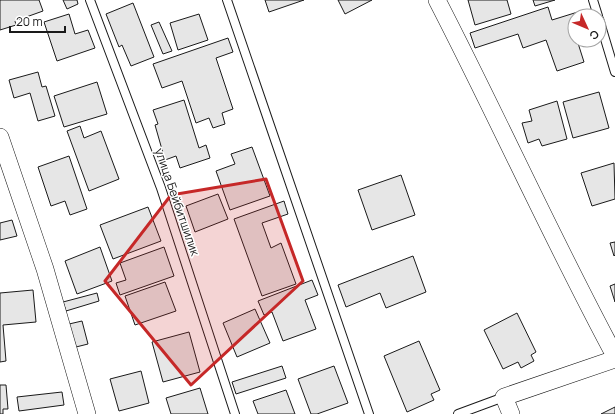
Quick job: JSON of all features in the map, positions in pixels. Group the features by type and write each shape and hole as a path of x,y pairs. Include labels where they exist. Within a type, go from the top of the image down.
{"street":[{"path":"437,0 475,73 586,303 615,356"},
{"path":"0,137 44,269 88,414"},
{"path":"512,414 504,397 615,359"}],"lane":[{"name":"улица Бейбитшилик","path":"90,0 161,188 235,414"},
{"path":"227,0 369,414"},
{"path":"607,44 615,72"},
{"path":"458,414 504,397"}],"highlighted area":[{"path":"266,179 303,281 191,385 105,281 171,195"}],"building":[{"path":"0,0 39,0 43,11 15,21 16,25 0,30"},
{"path":"63,0 77,0 78,4 67,9"},
{"path":"265,0 304,0 269,12"},
{"path":"338,0 372,0 345,14"},
{"path":"468,0 507,0 511,14 475,25"},
{"path":"533,0 555,0 535,6"},
{"path":"133,3 154,57 131,66 122,45 119,47 106,14"},
{"path":"548,7 552,20 567,15 567,48 580,48 584,62 557,71 546,40 523,48 518,34 475,48 470,33"},
{"path":"69,14 75,34 88,30 95,48 57,61 44,22"},
{"path":"199,14 208,40 178,50 170,23"},
{"path":"159,22 172,51 163,54 151,25"},
{"path":"228,38 233,52 216,58 233,109 222,113 225,124 213,128 209,118 196,123 182,81 162,88 153,64"},
{"path":"38,72 42,87 46,86 55,116 38,121 30,93 14,98 9,80"},
{"path":"97,82 107,114 64,127 54,96"},
{"path":"599,92 609,128 573,138 563,102"},
{"path":"184,100 199,148 206,145 210,158 180,168 176,156 165,160 155,125 158,124 153,110"},
{"path":"557,101 567,139 542,146 539,139 528,143 522,123 532,121 529,110"},
{"path":"80,126 84,138 101,131 119,179 89,191 67,131"},
{"path":"252,147 270,196 230,210 216,171 235,164 231,154"},
{"path":"69,156 87,209 70,215 65,201 51,206 38,167"},
{"path":"614,163 615,199 592,206 581,173"},
{"path":"401,175 415,215 372,230 358,190"},
{"path":"218,194 228,219 195,232 186,206"},
{"path":"284,201 288,214 262,223 271,248 281,243 296,284 262,296 234,219"},
{"path":"148,207 161,241 113,259 100,225"},
{"path":"12,220 17,236 0,240 0,223"},
{"path":"615,242 615,255 614,256 610,243"},
{"path":"100,247 112,281 77,294 65,261"},
{"path":"164,247 174,276 120,295 116,283 126,280 120,263"},
{"path":"413,256 426,292 386,308 380,293 346,307 338,285"},
{"path":"312,280 318,295 305,300 316,329 283,341 272,312 264,315 258,301"},
{"path":"165,282 176,311 135,325 125,296"},
{"path":"615,284 615,302 610,286"},
{"path":"33,290 36,322 3,325 6,361 0,362 0,293"},
{"path":"97,293 99,301 66,311 63,302"},
{"path":"255,309 270,343 237,357 223,323"},
{"path":"517,313 536,352 531,355 534,361 521,368 518,362 503,369 484,330"},
{"path":"82,321 88,344 76,347 69,324"},
{"path":"189,332 200,372 163,382 152,342"},
{"path":"419,341 440,390 431,394 434,400 407,412 384,356"},
{"path":"282,366 286,378 236,394 232,382"},
{"path":"334,366 348,403 317,414 311,414 298,379"},
{"path":"141,371 149,403 119,411 110,379"},
{"path":"0,385 6,385 8,409 3,409 3,414 0,414"},
{"path":"200,388 208,414 171,414 166,398"},
{"path":"286,390 295,414 258,414 253,401"},
{"path":"62,392 64,405 19,411 17,397"},
{"path":"615,407 615,414 601,414"}]}
